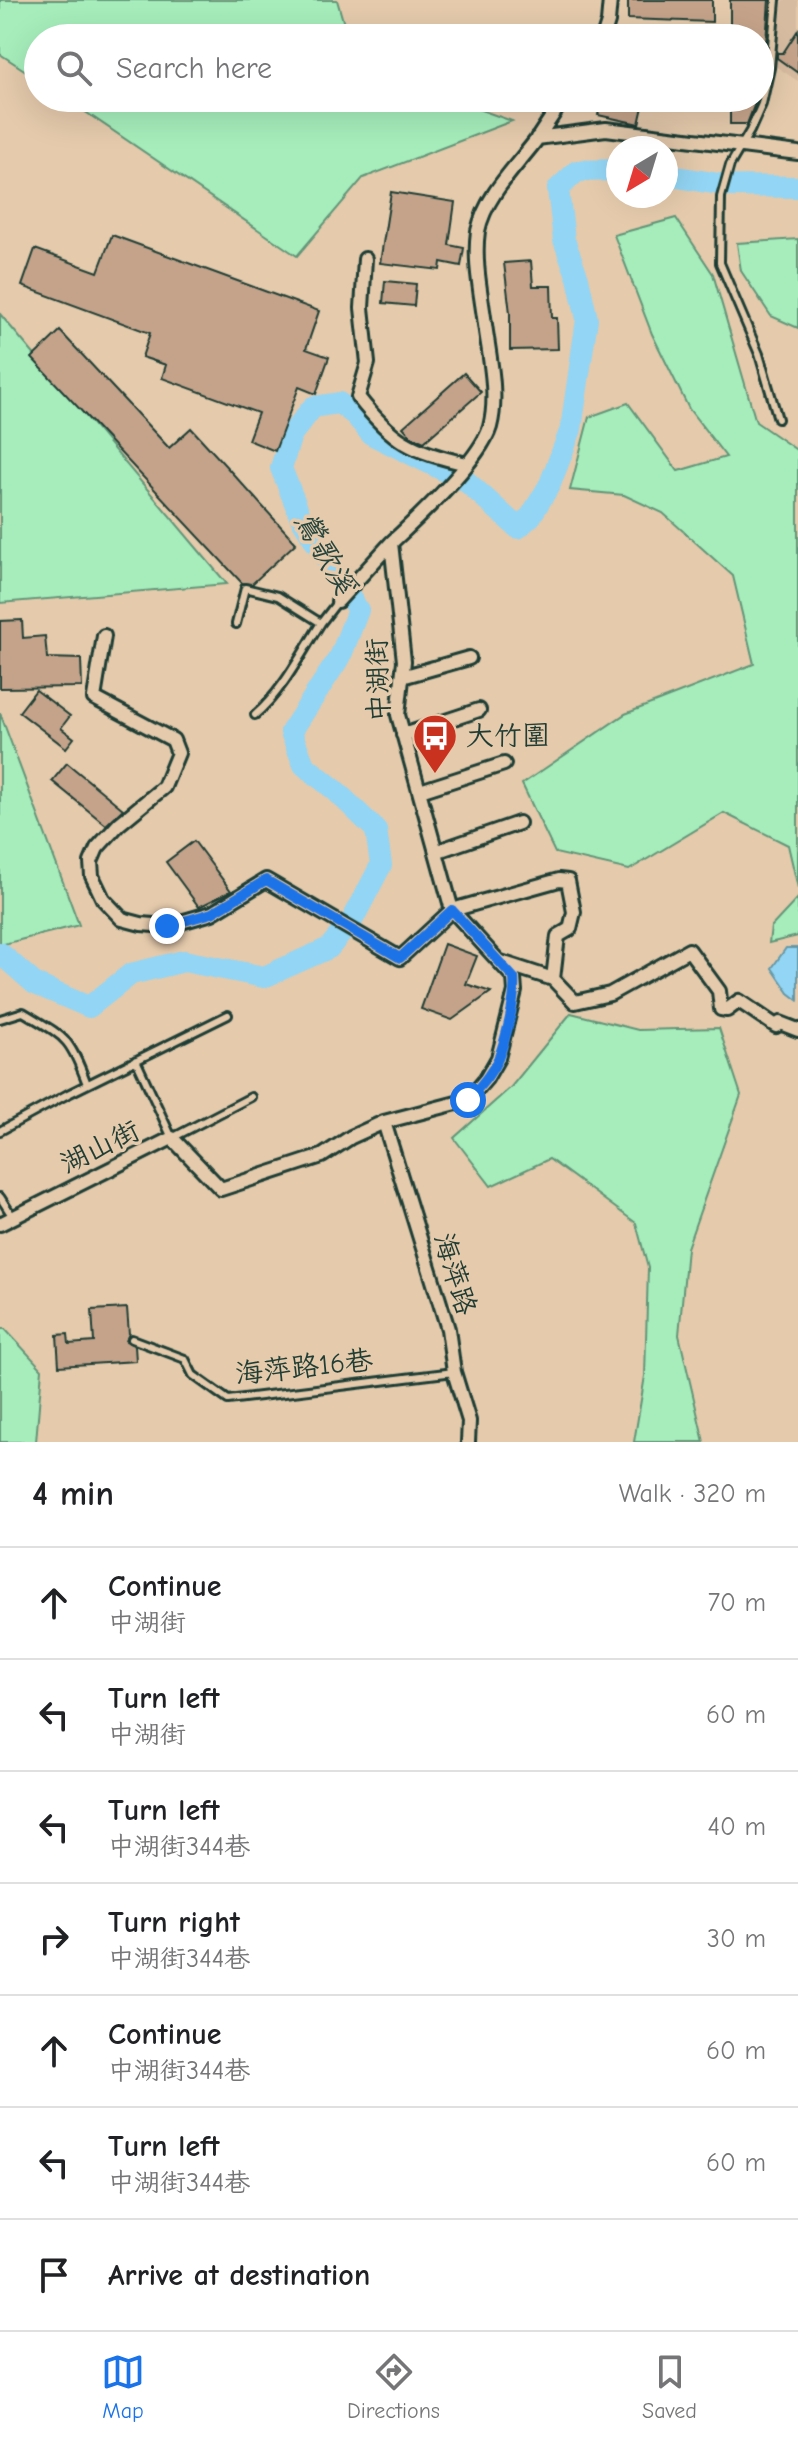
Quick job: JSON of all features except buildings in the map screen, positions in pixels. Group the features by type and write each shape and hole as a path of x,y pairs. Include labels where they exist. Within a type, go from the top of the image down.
{"street":[{"path":"607,24 610,0"},
{"path":"338,601 464,467 490,426 493,394 477,264 479,231 486,208 555,112"},
{"path":"537,138 606,129 798,153"},
{"path":"365,259 362,308 368,363 358,397 378,422 400,440 464,467"},
{"name":"中湖街","path":"384,1122 468,1100 486,1079 498,1058 515,991 514,978 452,910 438,851 403,735 398,715 404,661 391,543"},
{"path":"104,636 94,698 173,740 178,753 164,787 119,824 97,848 91,862 92,876 103,899 122,919 167,926 212,913 266,880 400,958 452,910 559,880 568,881 574,912 570,929 558,936 553,979"},
{"path":"402,677 469,658"},
{"path":"403,735 479,710"},
{"path":"420,791 504,764"},
{"path":"438,851 519,823"},
{"path":"501,962 553,979 575,1002 610,994 689,950 719,991 721,1009 727,1010 739,1001 776,1026 780,1023 798,1030"},
{"name":"湖山街","path":"0,1224 172,1138 221,1189 322,1156 351,1137 384,1122"},
{"name":"海萍路","path":"384,1122 448,1329 454,1372 469,1421 468,1442"}],"lane":[{"path":"774,24 776,0"},
{"path":"758,112 730,165 721,197 720,263 759,354 778,419"},
{"path":"236,624 245,588 278,596 321,623"},
{"path":"255,715 300,660 338,601"},
{"path":"0,1019 23,1012 66,1038 87,1084"},
{"path":"0,1131 87,1084 228,1015"},
{"path":"136,1060 172,1138 251,1097"},
{"path":"0,1197 13,1217"},
{"name":"海萍路16巷","path":"132,1339 185,1359 193,1375 228,1400 454,1372"}],"shaded area":[{"path":"783,0 798,0 798,81 775,66"}],"green space":[{"path":"0,0 337,0 344,24 24,24 24,70 0,54"},
{"path":"86,112 487,112 512,121 363,178 297,256"},
{"path":"676,218 713,274 756,422 798,451 798,888 788,845 724,813 629,870 555,853 522,784 625,714 754,664 733,576 663,513 624,495 570,490 589,417 628,403 678,471 726,457 689,409 652,334 614,235"},
{"path":"798,239 798,328 771,316 741,271 737,243"},
{"path":"0,314 227,584 0,603"},
{"path":"0,713 79,925 0,945"},
{"path":"798,898 798,936 769,943 771,927"},
{"path":"571,1013 638,1030 719,1028 741,1095 687,1248 679,1335 704,1442 634,1442 645,1376 648,1268 636,1223 549,1159 491,1186 454,1138 511,1087"},
{"path":"0,1329 5,1329 42,1369 36,1442 0,1442"}],"water":[{"path":"786,948 798,948 798,1000 789,993 772,968"}],"waterway":[{"name":"鶯歌溪","path":"0,953 35,984 89,1007 131,974 184,961 264,977 329,948 353,919 381,865 376,830 304,765 291,732 341,655 358,610 301,518 281,468 291,435 313,407 339,403 355,415 371,434 467,482 518,528 531,516 550,484 571,429 587,319 578,278 564,240 558,189 577,171 606,170"},
{"name":"鶯歌溪","path":"678,177 730,186 798,187"}],"place":[{"name":"大竹圍","path":"435,775"}],"route":[{"path":"167,926 212,913 266,880 400,958 452,910 514,978 515,991 498,1058 486,1079 468,1100"}]}
